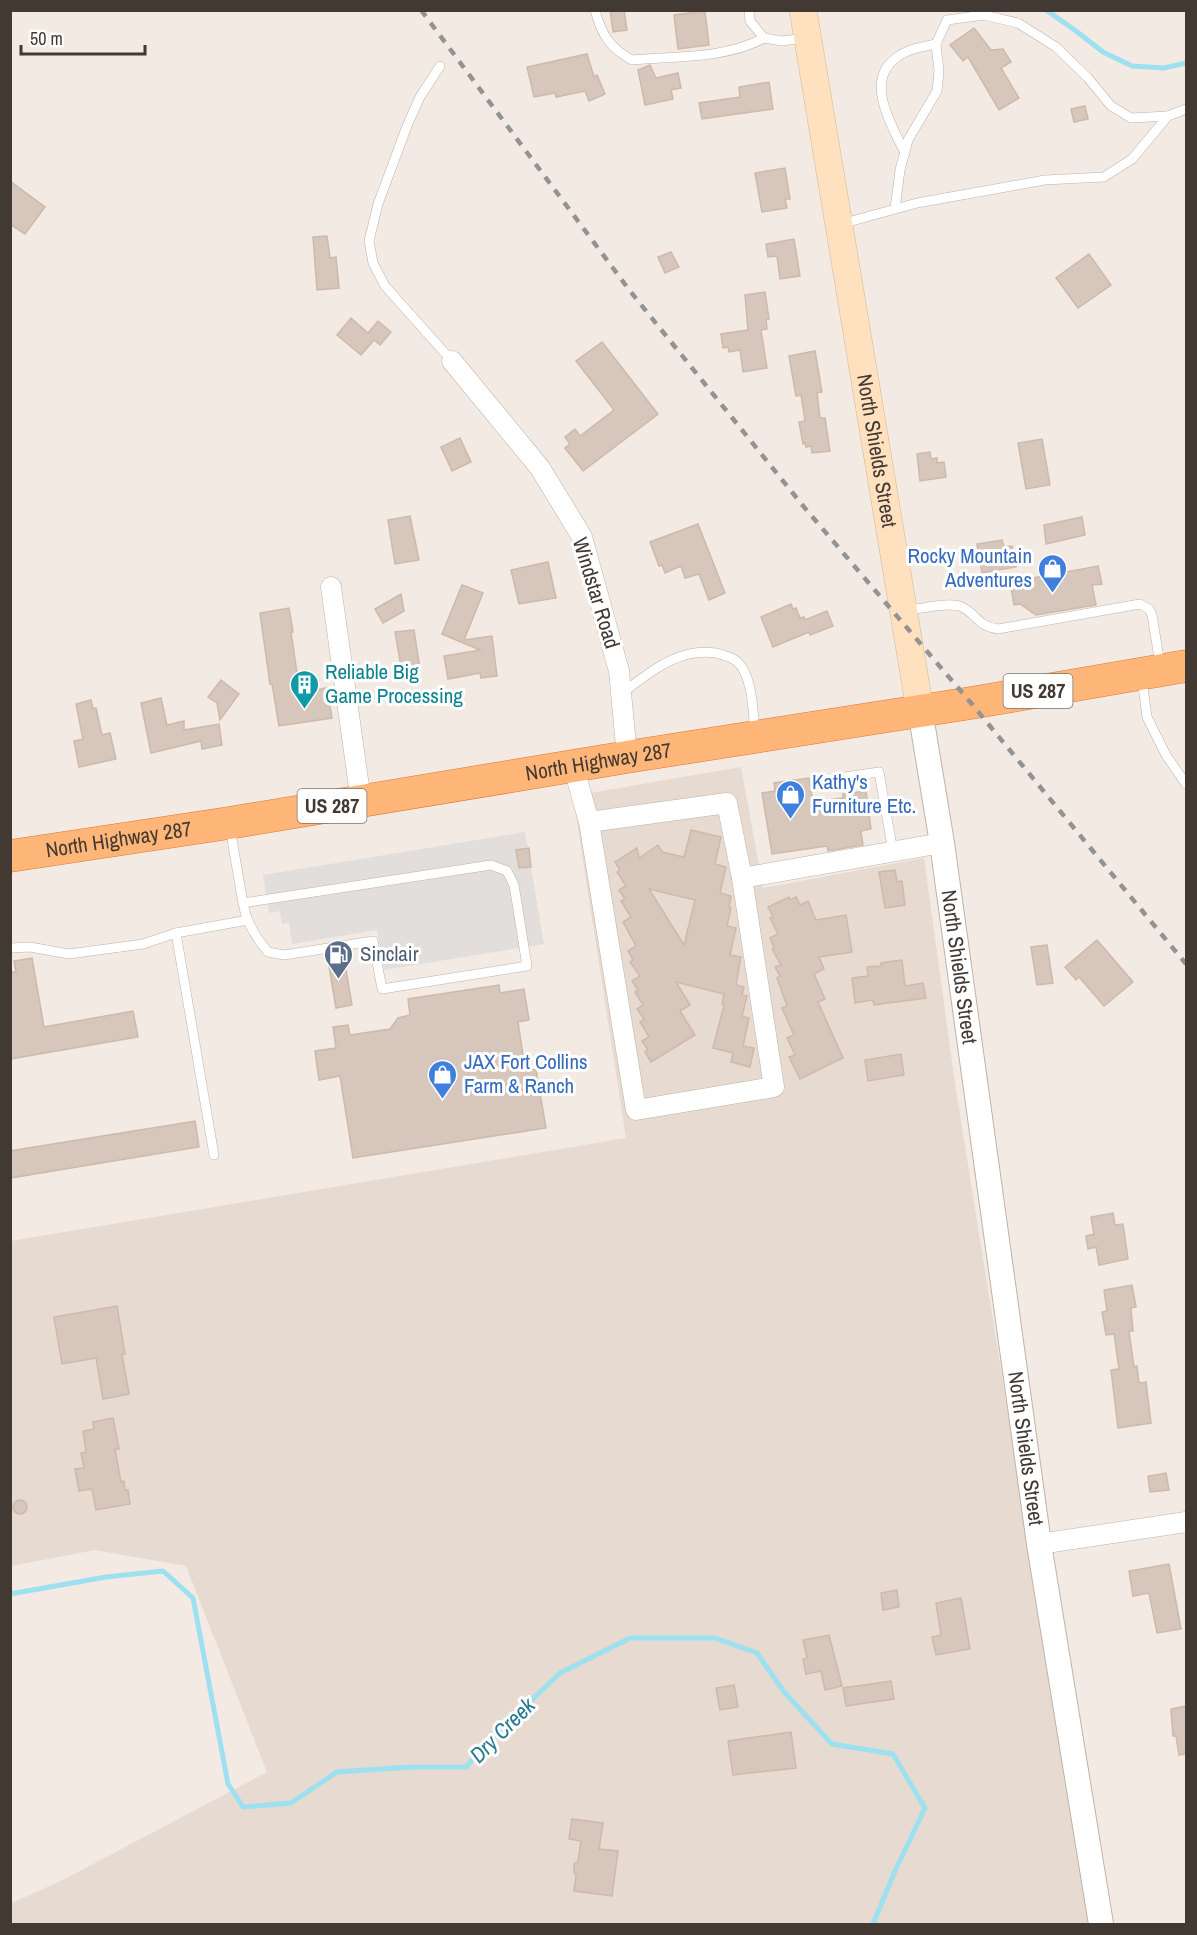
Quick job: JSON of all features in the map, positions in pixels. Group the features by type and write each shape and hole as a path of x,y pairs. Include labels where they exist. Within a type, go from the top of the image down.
{"highway":[{"name":"North Highway 287","path":"10,856 229,823 1163,670"}],"main road":[{"name":"North Shields Street","path":"803,10 920,710"}],"street":[{"name":"Windstar Road","path":"452,362 540,468 582,537 619,671 627,757"},
{"path":"331,587 361,801"},
{"name":"North Shields Street","path":"920,710 942,843 1039,1544 1101,1924"},
{"path":"573,765 589,822 636,1110 774,1087 742,878 727,803 589,822"},
{"path":"742,878 942,843"},
{"path":"1039,1544 1186,1522"}],"lane":[{"path":"595,10 606,40 619,53 632,60 728,52 764,38 782,41 807,38"},
{"path":"749,10 750,21 764,38"},
{"path":"895,209 900,170 908,140 937,91 939,71 936,44 947,20 984,15 1018,23 1056,47 1088,78 1111,106 1131,118 1168,116 1186,109"},
{"path":"905,153 887,118 881,97 882,74 895,58 912,50 936,44"},
{"path":"440,66 420,97 407,126 378,204 369,241 373,263 385,286 452,362"},
{"path":"838,225 917,203 1045,180 1104,177 1132,159 1168,116"},
{"path":"903,611 959,606 987,628 998,629 1140,604 1149,609 1163,670 1147,717 1166,755 1186,784"},
{"path":"621,694 658,666 680,656 706,652 725,655 735,659 743,669 749,685 756,736"},
{"path":"838,778 879,772 892,852"},
{"path":"229,823 243,903 248,921 255,937 268,952 284,955 374,941 382,989 527,966 514,885 507,871 491,864 243,903"},
{"path":"10,948 30,947 69,954 143,944 176,933 248,921"},
{"path":"176,933 214,1155"}],"shaded area":[{"path":"741,767 763,888 924,858 955,1084 1090,1924 11,1924 10,1904 65,1879 267,1772 186,1566 95,1550 11,1566 11,1241 626,1138 573,796"},
{"path":"525,832 544,944 384,970 377,930 292,944 289,923 282,924 280,911 269,913 263,875"}],"building":[{"path":"610,10 624,10 627,30 613,32"},
{"path":"705,11 709,45 678,49 674,15"},
{"path":"974,28 991,50 1003,49 1011,62 1001,68 1019,98 999,110 968,57 963,61 950,45"},
{"path":"587,54 594,77 597,75 605,94 589,101 585,91 556,97 555,93 534,97 527,67"},
{"path":"650,65 656,78 678,73 681,88 671,90 673,99 645,105 638,70"},
{"path":"769,82 773,109 702,119 699,103 740,97 739,87"},
{"path":"1085,106 1088,119 1074,122 1071,109"},
{"path":"785,168 790,199 785,199 787,208 762,212 755,173"},
{"path":"10,181 45,207 25,234 10,224"},
{"path":"327,236 330,258 336,257 339,288 317,290 313,237"},
{"path":"794,239 800,276 780,279 777,256 768,257 766,244"},
{"path":"671,252 679,267 665,273 658,257"},
{"path":"1089,254 1111,285 1078,308 1056,278"},
{"path":"765,292 769,319 766,319 767,329 761,330 767,368 743,372 740,350 729,352 728,347 723,348 721,334 748,330 745,295"},
{"path":"351,318 368,333 378,321 391,332 380,345 374,340 361,355 337,335"},
{"path":"602,342 658,414 583,471 565,448 570,444 565,437 575,429 580,436 614,410 576,361"},
{"path":"815,351 822,392 817,393 820,418 825,418 830,451 812,453 811,446 806,447 805,443 803,444 799,422 805,421 801,395 796,396 789,356"},
{"path":"460,438 471,462 452,471 441,447"},
{"path":"1042,439 1050,485 1026,489 1018,443"},
{"path":"930,452 931,459 937,458 937,463 944,462 946,477 920,481 917,454"},
{"path":"410,516 419,560 395,564 388,520"},
{"path":"1082,517 1085,535 1046,544 1044,525"},
{"path":"698,524 725,593 709,600 699,574 685,578 681,566 665,573 662,565 659,566 650,542"},
{"path":"1002,540 1004,547 1012,546 1016,567 982,573 977,544"},
{"path":"548,562 556,598 519,604 511,570"},
{"name":"Rocky Mountain Adventures","path":"1098,566 1102,584 1092,585 1096,605 1036,615 1020,604 1014,605 1010,582"},
{"path":"462,585 483,593 464,640 492,636 497,676 481,678 480,673 448,679 444,656 480,650 442,634"},
{"path":"401,594 404,611 383,623 375,609"},
{"path":"791,604 793,609 796,608 800,618 804,617 805,620 827,611 833,626 810,635 809,632 773,647 761,617"},
{"path":"289,608 300,693 327,688 332,718 279,726 272,684 270,684 260,613"},
{"path":"414,630 420,669 402,672 395,632"},
{"path":"221,680 239,694 220,720 217,703 208,697"},
{"path":"161,698 167,725 184,721 184,730 219,724 222,745 202,749 201,741 151,753 141,703"},
{"path":"91,700 93,709 96,708 102,735 110,733 116,759 79,767 74,741 83,739 76,704"},
{"path":"809,778 813,802 843,798 843,794 866,791 871,829 861,831 863,845 828,851 827,846 772,854 762,793 775,791 774,783"},
{"path":"691,830 721,837 715,864 726,867 720,893 731,896 727,926 736,928 730,955 741,957 736,985 744,987 742,995 747,996 742,1016 749,1018 743,1046 754,1048 750,1067 731,1062 733,1053 713,1048 724,1005 722,1004 724,994 676,982 690,1005 680,1011 695,1035 651,1062 645,1052 648,1050 642,1041 649,1037 640,1022 644,1019 637,1009 643,1005 635,992 638,990 632,981 640,976 630,962 633,960 628,951 636,946 623,922 631,917 621,901 625,899 619,890 626,886 617,872 620,870 615,862 637,848 639,858 658,845 662,852 684,857","holes":["649,889 695,900 684,945"]},
{"path":"529,848 531,867 519,868 516,850"},
{"path":"895,870 897,882 902,881 905,905 885,908 879,872"},
{"path":"789,897 790,900 796,897 800,905 808,901 816,920 846,915 852,952 819,957 824,969 814,974 825,999 818,1002 843,1058 800,1079 789,1057 795,1055 787,1038 794,1035 782,1008 787,1006 777,978 780,976 775,967 781,965 772,949 774,947 770,938 778,934 770,918 773,917 768,907"},
{"path":"1097,940 1133,982 1104,1006 1079,977 1076,980 1065,967"},
{"path":"1047,945 1053,983 1037,985 1031,947"},
{"name":"Sinclair","path":"343,952 352,1005 336,1008 327,955"},
{"path":"32,958 44,1027 133,1011 138,1037 10,1059 10,972 16,972 14,961"},
{"path":"902,960 905,986 923,983 926,998 874,1005 873,1000 855,1003 852,978 868,976 867,967"},
{"name":"JAX Fort Collins Farm & Ranch","path":"499,985 500,993 524,989 529,1020 518,1022 525,1068 536,1070 546,1128 353,1158 340,1076 319,1080 315,1051 336,1048 333,1027 348,1025 350,1035 390,1029 398,1018 410,1015 408,999"},
{"path":"901,1054 904,1075 868,1081 865,1060"},
{"path":"195,1121 199,1147 10,1178 10,1151"},
{"path":"1113,1213 1115,1225 1123,1224 1128,1259 1099,1265 1096,1247 1088,1249 1086,1236 1094,1234 1091,1217"},
{"path":"1132,1285 1136,1307 1131,1308 1133,1331 1129,1331 1134,1367 1137,1366 1139,1383 1146,1382 1151,1423 1118,1428 1111,1370 1119,1369 1114,1334 1106,1335 1102,1312 1107,1311 1104,1290"},
{"path":"117,1306 129,1394 103,1399 96,1358 62,1364 54,1317"},
{"path":"113,1418 119,1449 115,1449 121,1482 124,1481 125,1490 128,1490 130,1504 96,1510 92,1489 79,1491 75,1469 84,1468 81,1453 86,1452 83,1431 94,1429 93,1422"},
{"path":"1166,1473 1169,1490 1150,1492 1148,1476"},
{"path":"17,1500 23,1500 27,1507 23,1514 17,1514 13,1510 13,1504"},
{"path":"1169,1564 1181,1629 1157,1633 1149,1593 1133,1596 1129,1571"},
{"path":"897,1590 899,1607 883,1610 881,1593"},
{"path":"961,1598 970,1649 936,1655 932,1637 941,1635 936,1603"},
{"path":"829,1635 842,1686 825,1690 821,1671 806,1674 803,1659 807,1658 803,1640"},
{"path":"891,1681 894,1699 846,1706 843,1688"},
{"path":"734,1685 738,1707 720,1710 716,1688"},
{"path":"1186,1706 1186,1754 1179,1755 1176,1736 1173,1736 1171,1709"},
{"path":"791,1732 796,1768 733,1775 728,1741"},
{"path":"572,1819 603,1823 599,1849 618,1851 612,1896 574,1891 576,1876 574,1864 578,1861 581,1841 569,1839"}],"waterway":[{"path":"1046,10 1103,52 1132,66 1164,68 1186,63"},
{"name":"Dry Creek","path":"10,1594 106,1577 163,1571 193,1598 228,1784 243,1807 291,1803 337,1772 411,1767 466,1767 495,1735 560,1673 630,1638 715,1638 757,1653 784,1692 832,1744 893,1754 925,1808 873,1924"}],"railway":[{"path":"421,10 630,291 804,507 971,703 1186,964"}],"place":[{"name":"Rocky Mountain Adventures","path":"1053,594"},
{"name":"Reliable Big Game Processing","path":"304,710"},
{"name":"Kathy's Furniture Etc.","path":"791,820"},
{"name":"Sinclair","path":"339,980"},
{"name":"JAX Fort Collins Farm & Ranch","path":"443,1100"}]}
